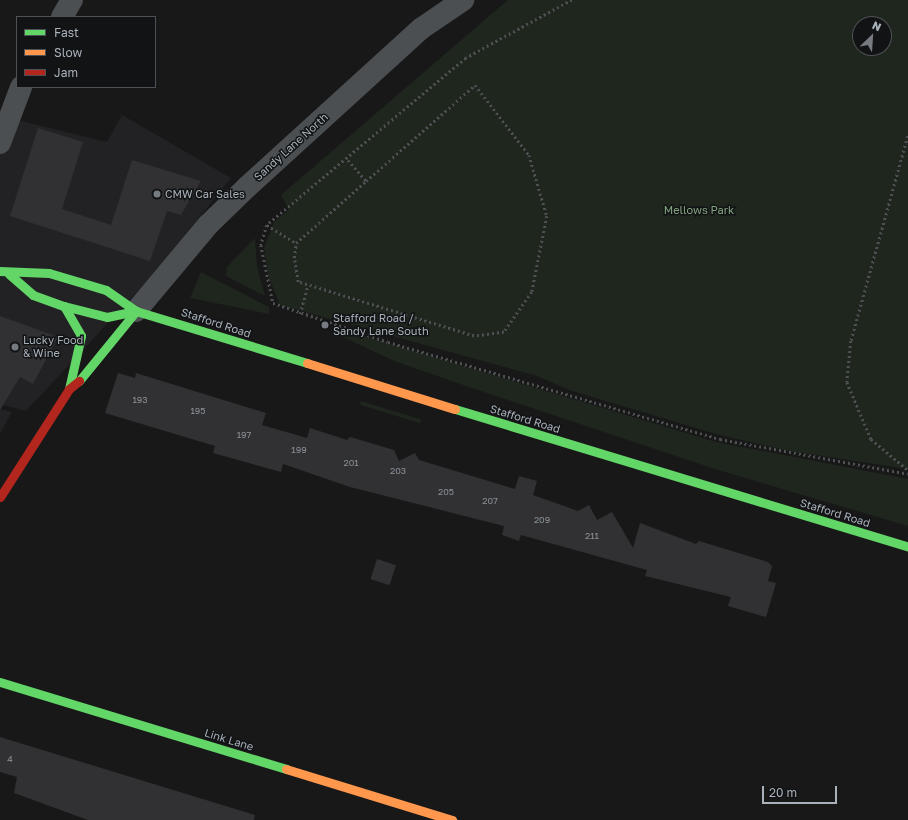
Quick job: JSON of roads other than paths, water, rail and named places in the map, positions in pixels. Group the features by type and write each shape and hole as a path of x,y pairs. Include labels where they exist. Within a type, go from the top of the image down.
{"main road":[{"name":"Stafford Road","path":"4,273 49,273 106,290 136,311 908,547"},
{"name":"Stafford Road","path":"4,273 33,294 64,306 107,317 136,311"},
{"path":"0,496 68,389 81,336 64,306"},
{"path":"68,389 81,380 136,311"},
{"name":"Link Lane","path":"0,682 452,820"}],"street":[{"path":"63,16 72,0"},
{"name":"Sandy Lane North","path":"136,311 208,225 247,187 422,28 463,0"},
{"path":"0,143 21,88"}],"place":[{"name":"CMW Car Sales","path":"157,194"},
{"name":"Stafford Road / Sandy Lane South","path":"325,325"},
{"name":"Lucky Food & Wine","path":"15,347"}],"park label":[{"name":"Mellows Park","path":"699,210"}]}
